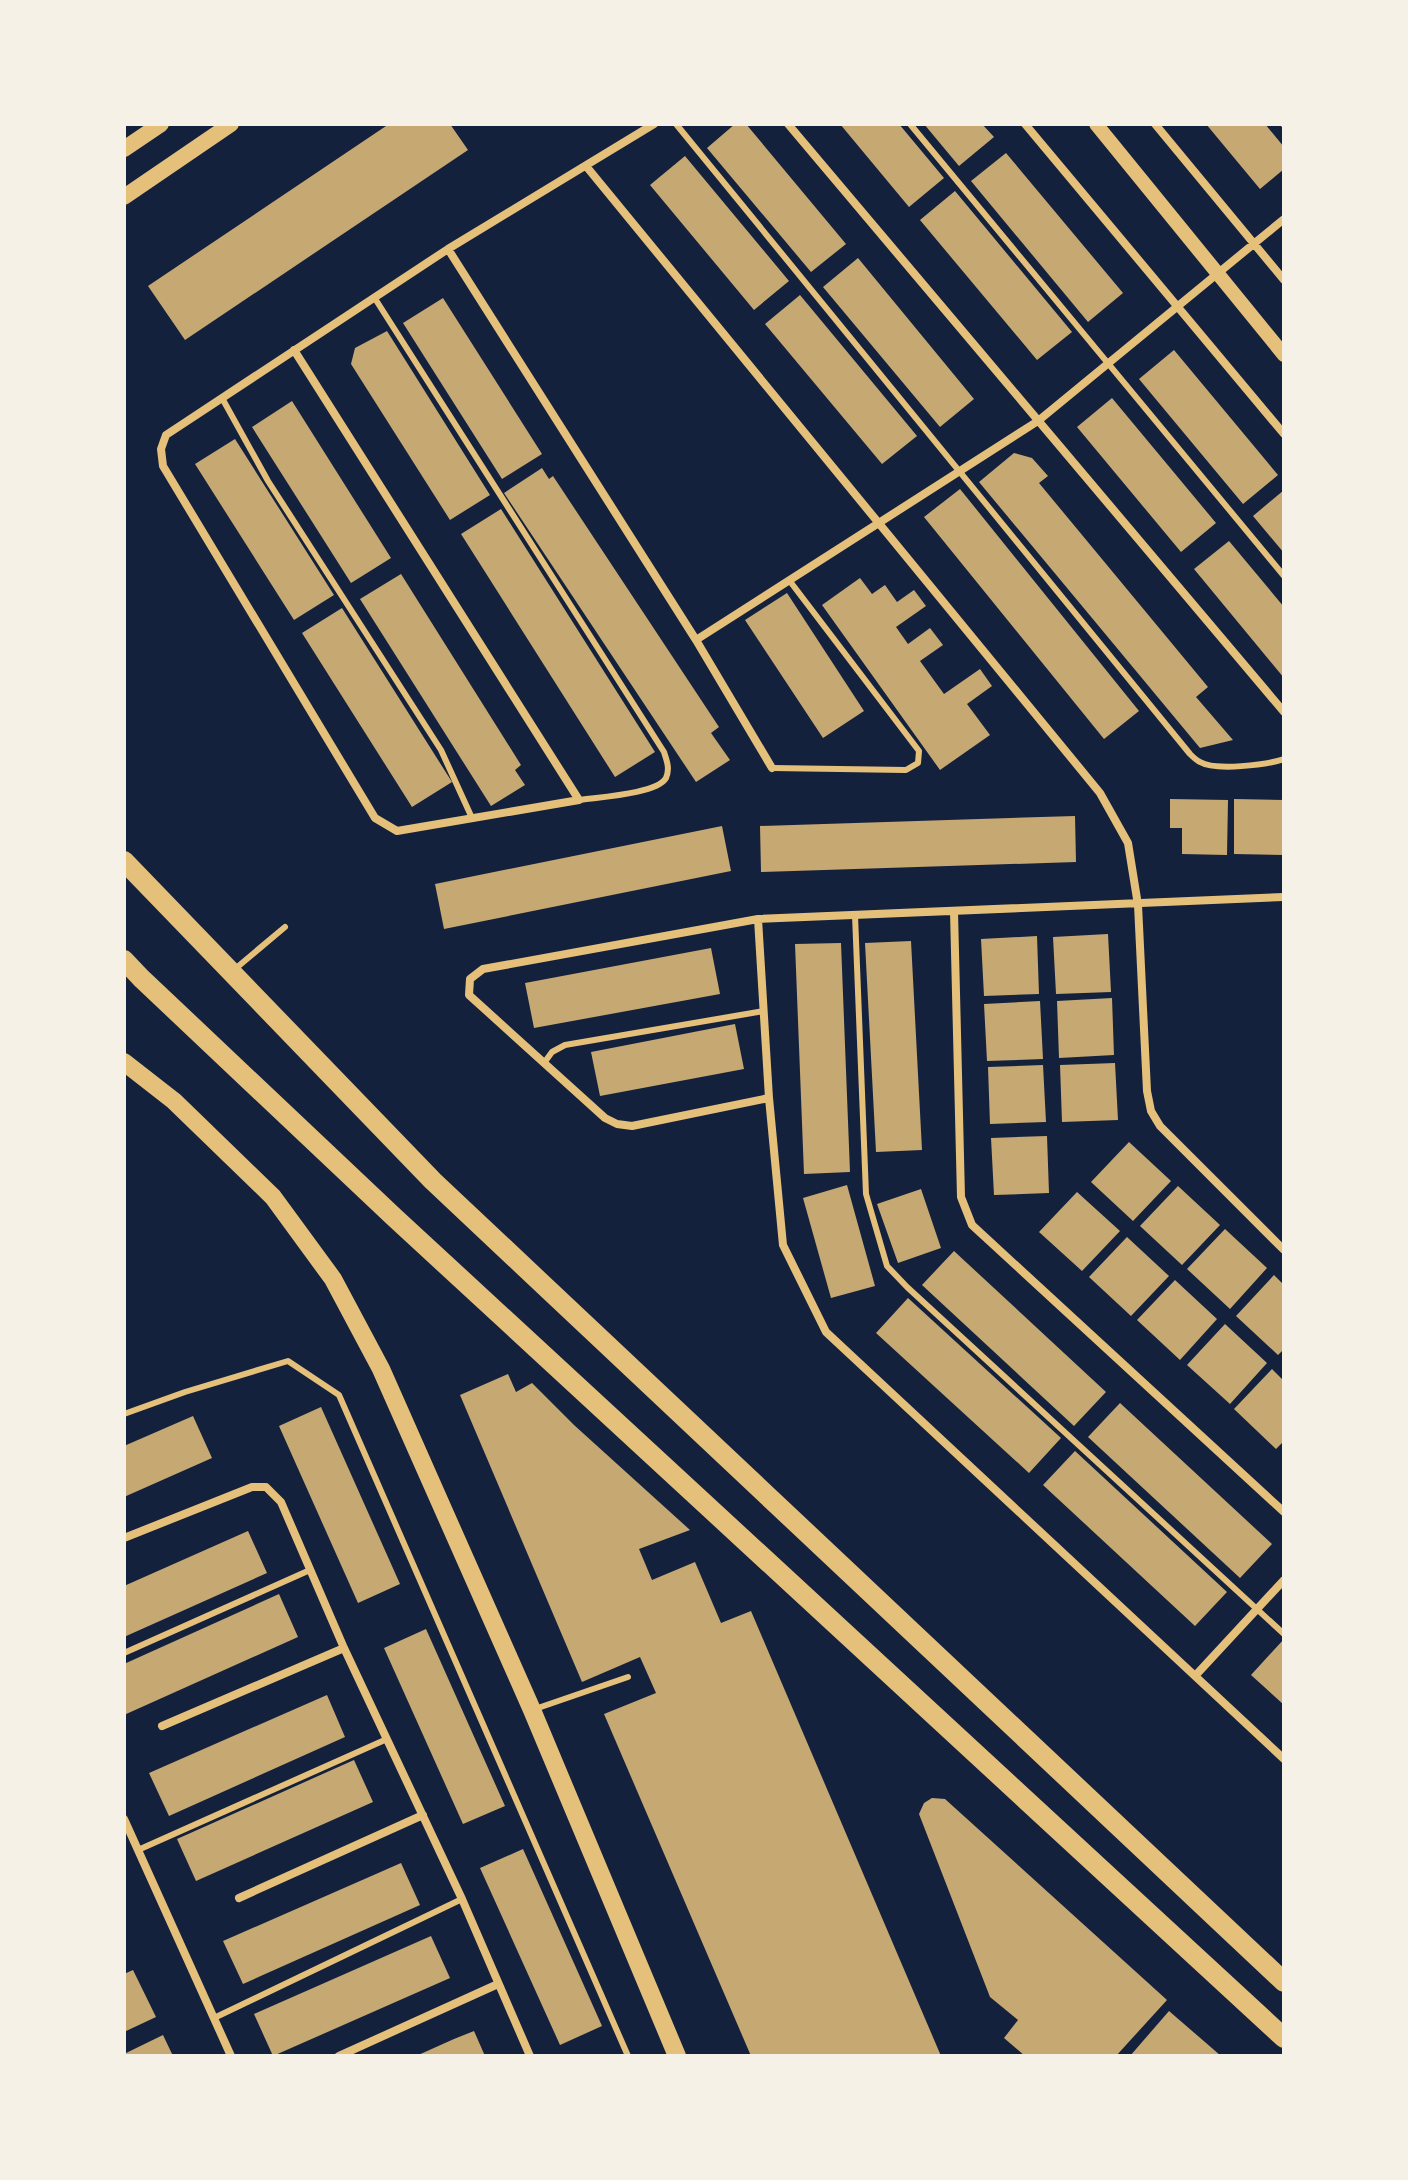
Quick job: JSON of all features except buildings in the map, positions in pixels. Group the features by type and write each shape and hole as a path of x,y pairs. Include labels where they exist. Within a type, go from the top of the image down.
{"highway":[{"path":"124,849 154,890"},
{"path":"124,861 433,1181 1284,1982"},
{"path":"130,968 417,1238 1284,2038"}],"main road":[{"path":"131,144 161,124"},
{"path":"124,197 231,124"},
{"path":"124,1062 174,1101 273,1197 333,1279 381,1369 532,1710 677,2056"}],"street":[{"path":"131,144 148,124"},
{"path":"294,350 579,800 397,831 375,818 163,466 161,449 166,435 222,398 294,350 374,297 654,124"},
{"path":"788,124 1284,712"},
{"path":"1025,124 1284,434"},
{"path":"1096,124 1284,355"},
{"path":"1155,124 1284,280"},
{"path":"586,166 881,522 1100,793 1128,843 1138,905 1147,1091 1151,1111 1160,1126 1284,1250"},
{"path":"696,640 1038,421 1284,219"},
{"path":"448,249 696,640 772,768"},
{"path":"769,1098 632,1126 617,1124 605,1118 469,995 470,979 483,969 758,919 1284,897"},
{"path":"954,911 961,1197 972,1225 1284,1512"},
{"path":"758,919 769,1098 783,1245 826,1332 1284,1759"},
{"path":"124,1538 239,1491 266,1487 281,1502 530,2056"},
{"path":"1195,1676 1284,1580"},
{"path":"162,1726 344,1648"},
{"path":"239,1898 423,1815"},
{"path":"124,1819 231,2056"},
{"path":"339,2056 498,1984"}],"lane":[{"path":"676,124 1190,754 1201,763 1214,766 1271,763 1284,759"},
{"path":"910,124 1284,576"},
{"path":"374,297 664,752 669,766 665,779 653,788 579,800"},
{"path":"222,398 268,481 441,750 472,818"},
{"path":"772,768 906,770 918,763 919,751 789,580"},
{"path":"855,915 866,1194 887,1266 1284,1634"},
{"path":"232,971 285,927"},
{"path":"544,1063 552,1052 565,1045 764,1011"},
{"path":"124,1414 288,1361 339,1395 628,2056"},
{"path":"124,1653 310,1570"},
{"path":"532,1710 628,1677"},
{"path":"138,1850 387,1739"},
{"path":"214,2018 462,1899"}]}
